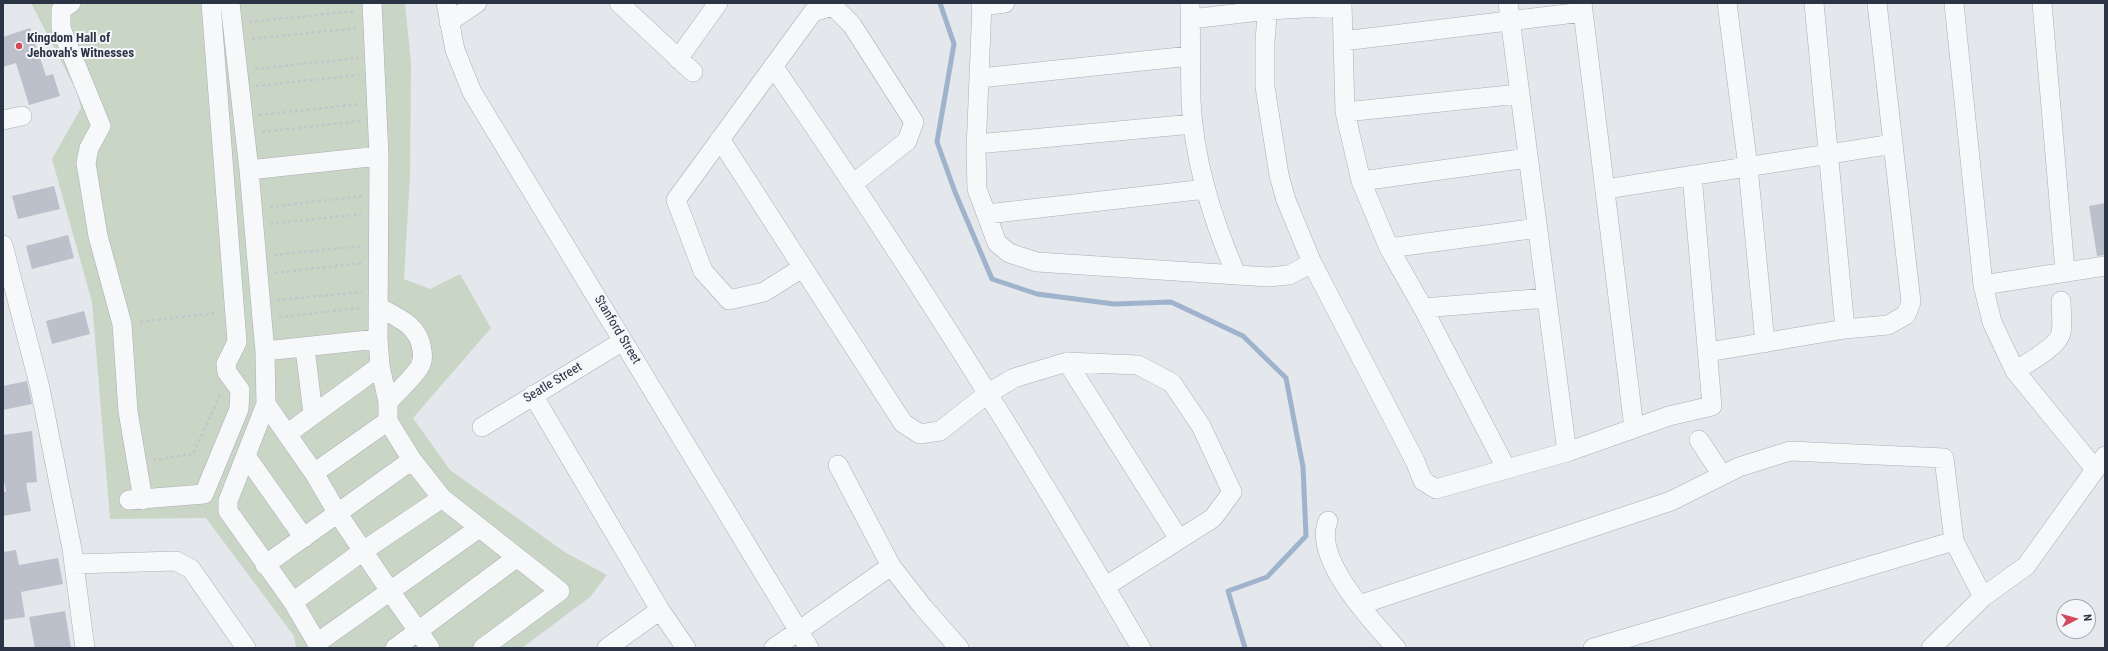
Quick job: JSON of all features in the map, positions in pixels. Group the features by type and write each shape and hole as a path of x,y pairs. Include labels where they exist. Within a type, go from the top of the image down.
{"street":[{"path":"71,3 61,10 61,28 101,126 89,148 86,163 98,236 122,324 128,412 137,463 136,500 204,494 239,409 240,390 229,375 226,364 237,342 211,3"},
{"path":"230,3 249,170 262,311 265,352 266,404 228,501 228,511 265,566 293,602 318,646 390,591 479,528"},
{"name":"Stanford Street","path":"446,3 455,50 472,92 809,648"},
{"path":"450,22 477,3"},
{"path":"619,3 693,72"},
{"path":"678,59 718,3"},
{"path":"1005,3 982,4 976,144 978,189 997,243 1009,253 1037,262 1268,277 1288,275 1312,263"},
{"path":"1727,3 1748,167 1766,342"},
{"path":"1814,3 1845,329"},
{"path":"1708,352 1845,329 1888,325 1906,315 1911,302 1877,3"},
{"path":"1931,648 1984,598 2026,566 2100,463 2015,371 1992,322 1984,285 1954,3"},
{"path":"2042,3 2065,271"},
{"path":"1236,274 1220,236 1206,189 1193,124 1190,11 1342,5 1345,112 1361,181 1389,248 1423,308 1506,468"},
{"path":"802,268 764,292 729,300 703,271 676,200 813,12 833,6 852,25 914,122 907,141 854,183"},
{"path":"1268,7 1265,41 1265,87 1279,175 1292,217 1312,263 1363,359 1415,462 1423,481 1436,489 1567,452 1669,416 1712,406 1692,175"},
{"path":"1343,41 1508,12 1582,7 1606,189 1634,428"},
{"path":"372,12 379,156 378,339 380,366 388,402 388,422 412,460 442,498 516,558 560,591 484,648"},
{"path":"1508,12 1567,452"},
{"path":"980,78 1190,56"},
{"path":"773,66 854,183 1106,586 1141,648"},
{"path":"1345,112 1519,94"},
{"path":"3,120 22,116"},
{"path":"976,144 1193,124"},
{"path":"720,139 903,423 920,434 940,431 987,394 1014,378 1067,362 1138,366 1172,383 1201,426 1232,492 1213,518 1106,586"},
{"path":"1606,189 1893,144"},
{"path":"249,170 379,156"},
{"path":"1361,181 1528,158"},
{"path":"987,214 1206,189"},
{"path":"1389,248 1538,228"},
{"path":"3,245 40,388 74,564 85,648"},
{"path":"1984,285 2065,271 2105,266"},
{"path":"378,298 410,324 417,334 422,348 423,359 420,368 388,402"},
{"path":"1423,308 1547,298"},
{"path":"2015,371 2051,347 2058,339 2061,333 2061,301"},
{"path":"265,352 378,339"},
{"name":"Seatle Street","path":"482,427 624,341"},
{"path":"305,348 313,414"},
{"path":"1067,362 1179,539"},
{"path":"287,434 380,366"},
{"path":"533,395 660,610 686,648"},
{"path":"266,404 314,473 338,514 430,648"},
{"path":"314,473 388,422"},
{"path":"1699,440 1722,474"},
{"path":"1359,605 1670,501 1722,474 1790,451 1941,456 1944,458 1946,462 1954,541 1984,598"},
{"path":"246,456 304,538"},
{"path":"265,566 412,460"},
{"path":"838,465 891,566 922,607 959,648"},
{"path":"293,602 363,551 442,498"},
{"path":"1328,521 1324,530 1329,557 1359,605 1396,648"},
{"path":"1592,648 1954,541"},
{"path":"396,648 516,558"},
{"path":"74,564 176,561 191,569 246,648"},
{"path":"774,648 891,566"},
{"path":"607,648 660,610"}],"path":[{"path":"234,33 372,12"},
{"path":"234,33 372,12"},
{"path":"239,79 374,65"},
{"path":"239,79 374,65"},
{"path":"244,125 377,111"},
{"path":"244,125 377,111"},
{"path":"253,218 379,203"},
{"path":"253,218 379,203"},
{"path":"257,266 378,253"},
{"path":"257,266 378,253"},
{"path":"262,311 378,298"},
{"path":"262,311 378,298"},
{"path":"122,324 234,312"},
{"path":"137,463 194,454 229,375"}],"green space":[{"path":"31,3 405,3 411,63 410,174 404,279 430,289 460,274 491,328 413,418 450,470 566,553 607,575 590,597 522,648 296,648 294,636 206,518 110,519 92,302 52,159 81,108 77,92"}],"building":[{"path":"30,28 46,76 53,74 60,96 29,105 16,63 3,67 3,37"},
{"path":"54,186 60,209 18,219 12,196"},
{"path":"2105,203 2105,255 2097,256 2089,206"},
{"path":"68,235 74,258 32,269 26,246"},
{"path":"84,311 90,334 52,344 46,321"},
{"path":"27,381 32,404 3,410 3,386"},
{"path":"32,431 37,482 26,483 31,511 3,516 3,492 6,492 3,474 3,435"},
{"path":"16,550 19,565 58,558 63,584 21,592 25,617 3,620 3,552"},
{"path":"65,611 71,648 35,648 29,617"}],"waterway":[{"path":"940,3 954,44 937,142 955,192 992,279 1037,294 1114,304 1171,302 1243,336 1286,378 1303,467 1306,536 1267,577 1228,591 1245,648"}],"place":[{"name":"Kingdom Hall of Jehovah's Witnesses","path":"19,46"}]}
